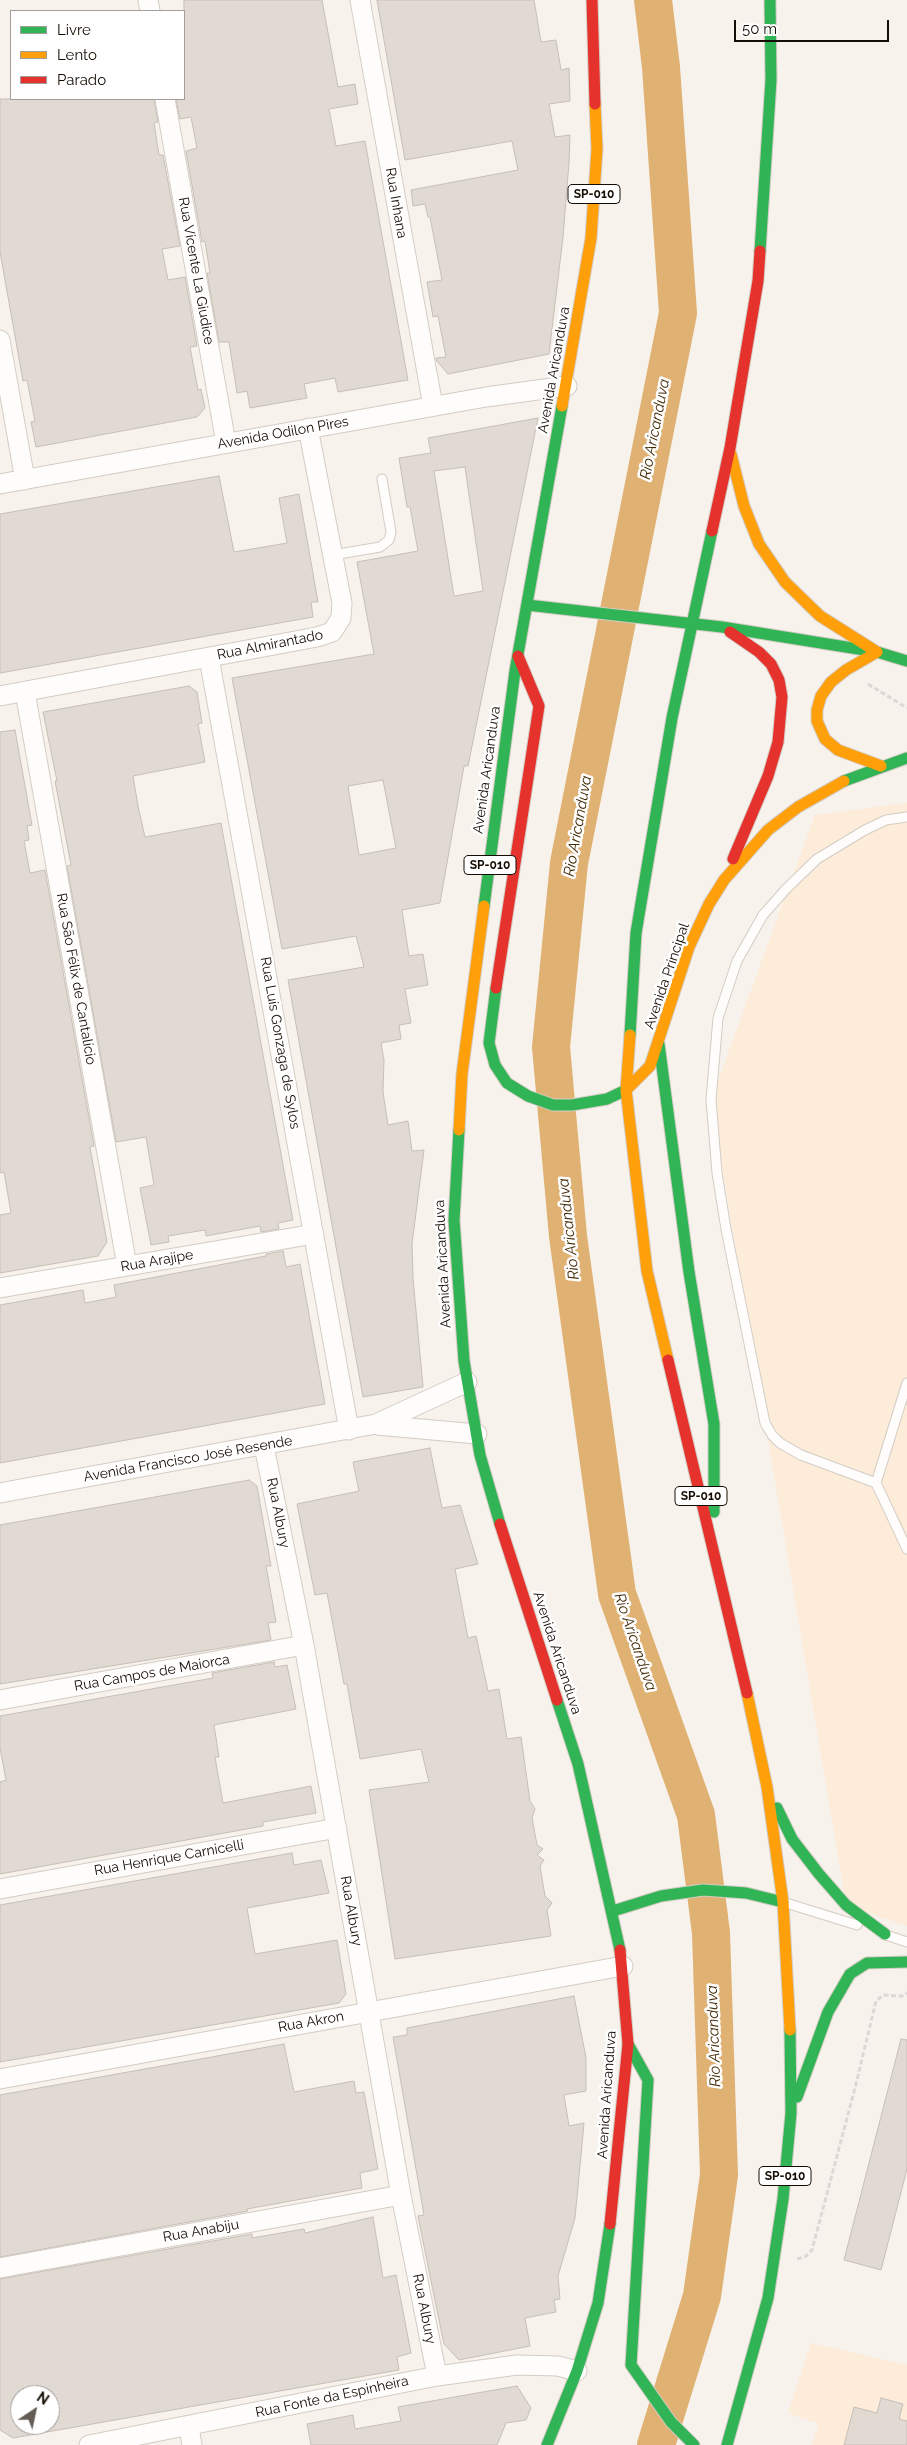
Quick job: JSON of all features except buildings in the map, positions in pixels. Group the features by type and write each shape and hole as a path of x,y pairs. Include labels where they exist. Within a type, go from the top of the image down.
{"main road":[{"name":"Avenida Aricanduva","path":"547,2445 577,2371 598,2303 615,2193 628,2044 623,1966 613,1911 578,1764 508,1552 480,1456 467,1382 454,1220 462,1074 518,656 567,386 591,238 597,149 592,0"},
{"name":"SP-010","path":"727,2445 768,2298 783,2199 791,2113 790,1998 783,1902 767,1787 647,1271 626,1090 636,933 672,718 730,448 758,282 771,80 770,0"},
{"path":"730,448 744,506 759,544 785,582 820,616 877,652"},
{"path":"527,605 722,627 877,652 907,661"},
{"path":"722,627 759,652 771,664 779,680 782,697 778,742 768,776 724,880"},
{"path":"877,652 846,670 831,682 821,696 817,710 817,721 825,739 838,750 881,766"},
{"name":"Avenida Principal","path":"518,656 539,706 489,1042 496,1065 508,1083 528,1096 553,1105 572,1105 607,1099 626,1090 650,1066 660,1044 689,947 709,904 724,880 768,830 798,807 835,785 881,766 907,758"},
{"path":"660,1044 689,1272 714,1424 715,1506 710,1536"},
{"path":"767,1787 792,1839 819,1874 846,1905 885,1934"},
{"path":"613,1911 661,1896 703,1890 746,1893 783,1902"},
{"path":"791,2113 828,2012 850,1974 867,1963 882,1961 907,1962"},
{"path":"628,2044 648,2080 631,2365 672,2422 694,2445"}],"street":[{"name":"Rua Inhana","path":"360,0 433,406"},
{"name":"Rua Vicente La Giudice","path":"165,100 226,443"},
{"path":"0,340 24,480"},
{"name":"Avenida Odilon Pires","path":"0,484 433,406 567,386"},
{"name":"Rua Almirantado","path":"0,696 209,658 317,637 332,632 342,618 342,603 308,428"},
{"name":"Rua Luís Gonzaga de Sylos","path":"209,658 349,1430"},
{"name":"Rua São Félix de Cantalício","path":"25,692 127,1266"},
{"name":"Rua Arajipe","path":"0,1288 314,1234"},
{"name":"Avenida Francisco José Resende","path":"0,1493 376,1424 467,1382"},
{"name":"Avenida Francisco José Resende","path":"376,1424 477,1434"},
{"name":"Rua Albury","path":"264,1446 304,1645 401,2195 437,2376"},
{"name":"Rua Campos de Maiorca","path":"0,1700 304,1645"},
{"name":"Rua Henrique Carnicelli","path":"0,1889 337,1828"},
{"name":"Rua Akron","path":"0,2079 623,1966"},
{"name":"Rua Anabiju","path":"0,2268 401,2195"},
{"name":"Rua Fonte da Espinheira","path":"89,2445 190,2436 437,2376 517,2365 558,2366 577,2371"}],"lane":[{"path":"333,555 380,547 389,540 391,532 382,479"},
{"path":"876,1483 801,1455 780,1443 772,1435 765,1423 726,1228 717,1173 711,1100 718,1018 737,960 763,915 817,859 865,830 886,820 907,816"},
{"path":"907,1383 876,1483 907,1549"},
{"path":"783,1902 907,1942"}],"path":[{"path":"846,670 907,708"},
{"path":"773,2266 805,2257 812,2250 856,2088 876,2001 883,1995 902,1996 907,1993"}],"shaded area":[{"path":"907,803 907,1926 846,1905 711,1100 815,815"},
{"path":"811,2343 907,2365 907,2445 812,2445 819,2424 788,2413"}],"waterway":[{"name":"Rio Aricanduva","path":"653,0 661,67 678,313 569,863 551,1047 568,1236 617,1594 696,1815 711,1933 719,2175 702,2296 656,2445"}],"traffic: fast":[{"path":"760,251 771,80 770,0"},
{"path":"484,906 515,671 562,406"},
{"path":"630,1035 636,933 672,718 712,531"},
{"path":"527,605 722,627 877,652 907,661"},
{"path":"844,781 907,758"},
{"path":"496,988 489,1043 495,1065 507,1083 528,1096 553,1105 572,1105 607,1099 626,1090"},
{"path":"659,1044 689,1272 714,1424 714,1512"},
{"path":"459,1130 454,1220 464,1361 480,1455 500,1524"},
{"path":"557,1700 578,1764 620,1950"},
{"path":"777,1808 792,1839 819,1874 846,1905 885,1934"},
{"path":"613,1911 661,1896 703,1890 746,1893 783,1902"},
{"path":"797,2097 828,2012 850,1974 867,1963 907,1962"},
{"path":"727,2445 768,2298 783,2199 791,2113 790,2030"},
{"path":"628,2044 648,2080 631,2365 671,2422 694,2445"},
{"path":"547,2445 577,2371 598,2303 610,2224"}],"traffic: slow":[{"path":"562,406 591,238 597,149 595,104"},
{"path":"731,454 744,506 759,544 785,582 820,616 877,652"},
{"path":"877,652 846,670 831,682 821,696 817,710 817,721 825,739 838,750 881,766"},
{"path":"626,1090 650,1066 689,947 709,904 724,880 768,830 798,807 844,781"},
{"path":"459,1130 462,1074 484,906"},
{"path":"630,1035 626,1090 647,1271 668,1360"},
{"path":"747,1693 767,1787 783,1902 790,2030"}],"traffic: jam":[{"path":"592,0 595,104"},
{"path":"712,531 730,448 758,281 760,251"},
{"path":"730,632 759,652 771,664 779,680 782,697 778,742 768,776 733,859"},
{"path":"496,988 539,706 518,656"},
{"path":"668,1360 747,1693"},
{"path":"500,1524 557,1700"},
{"path":"610,2224 628,2044 620,1950"}]}
